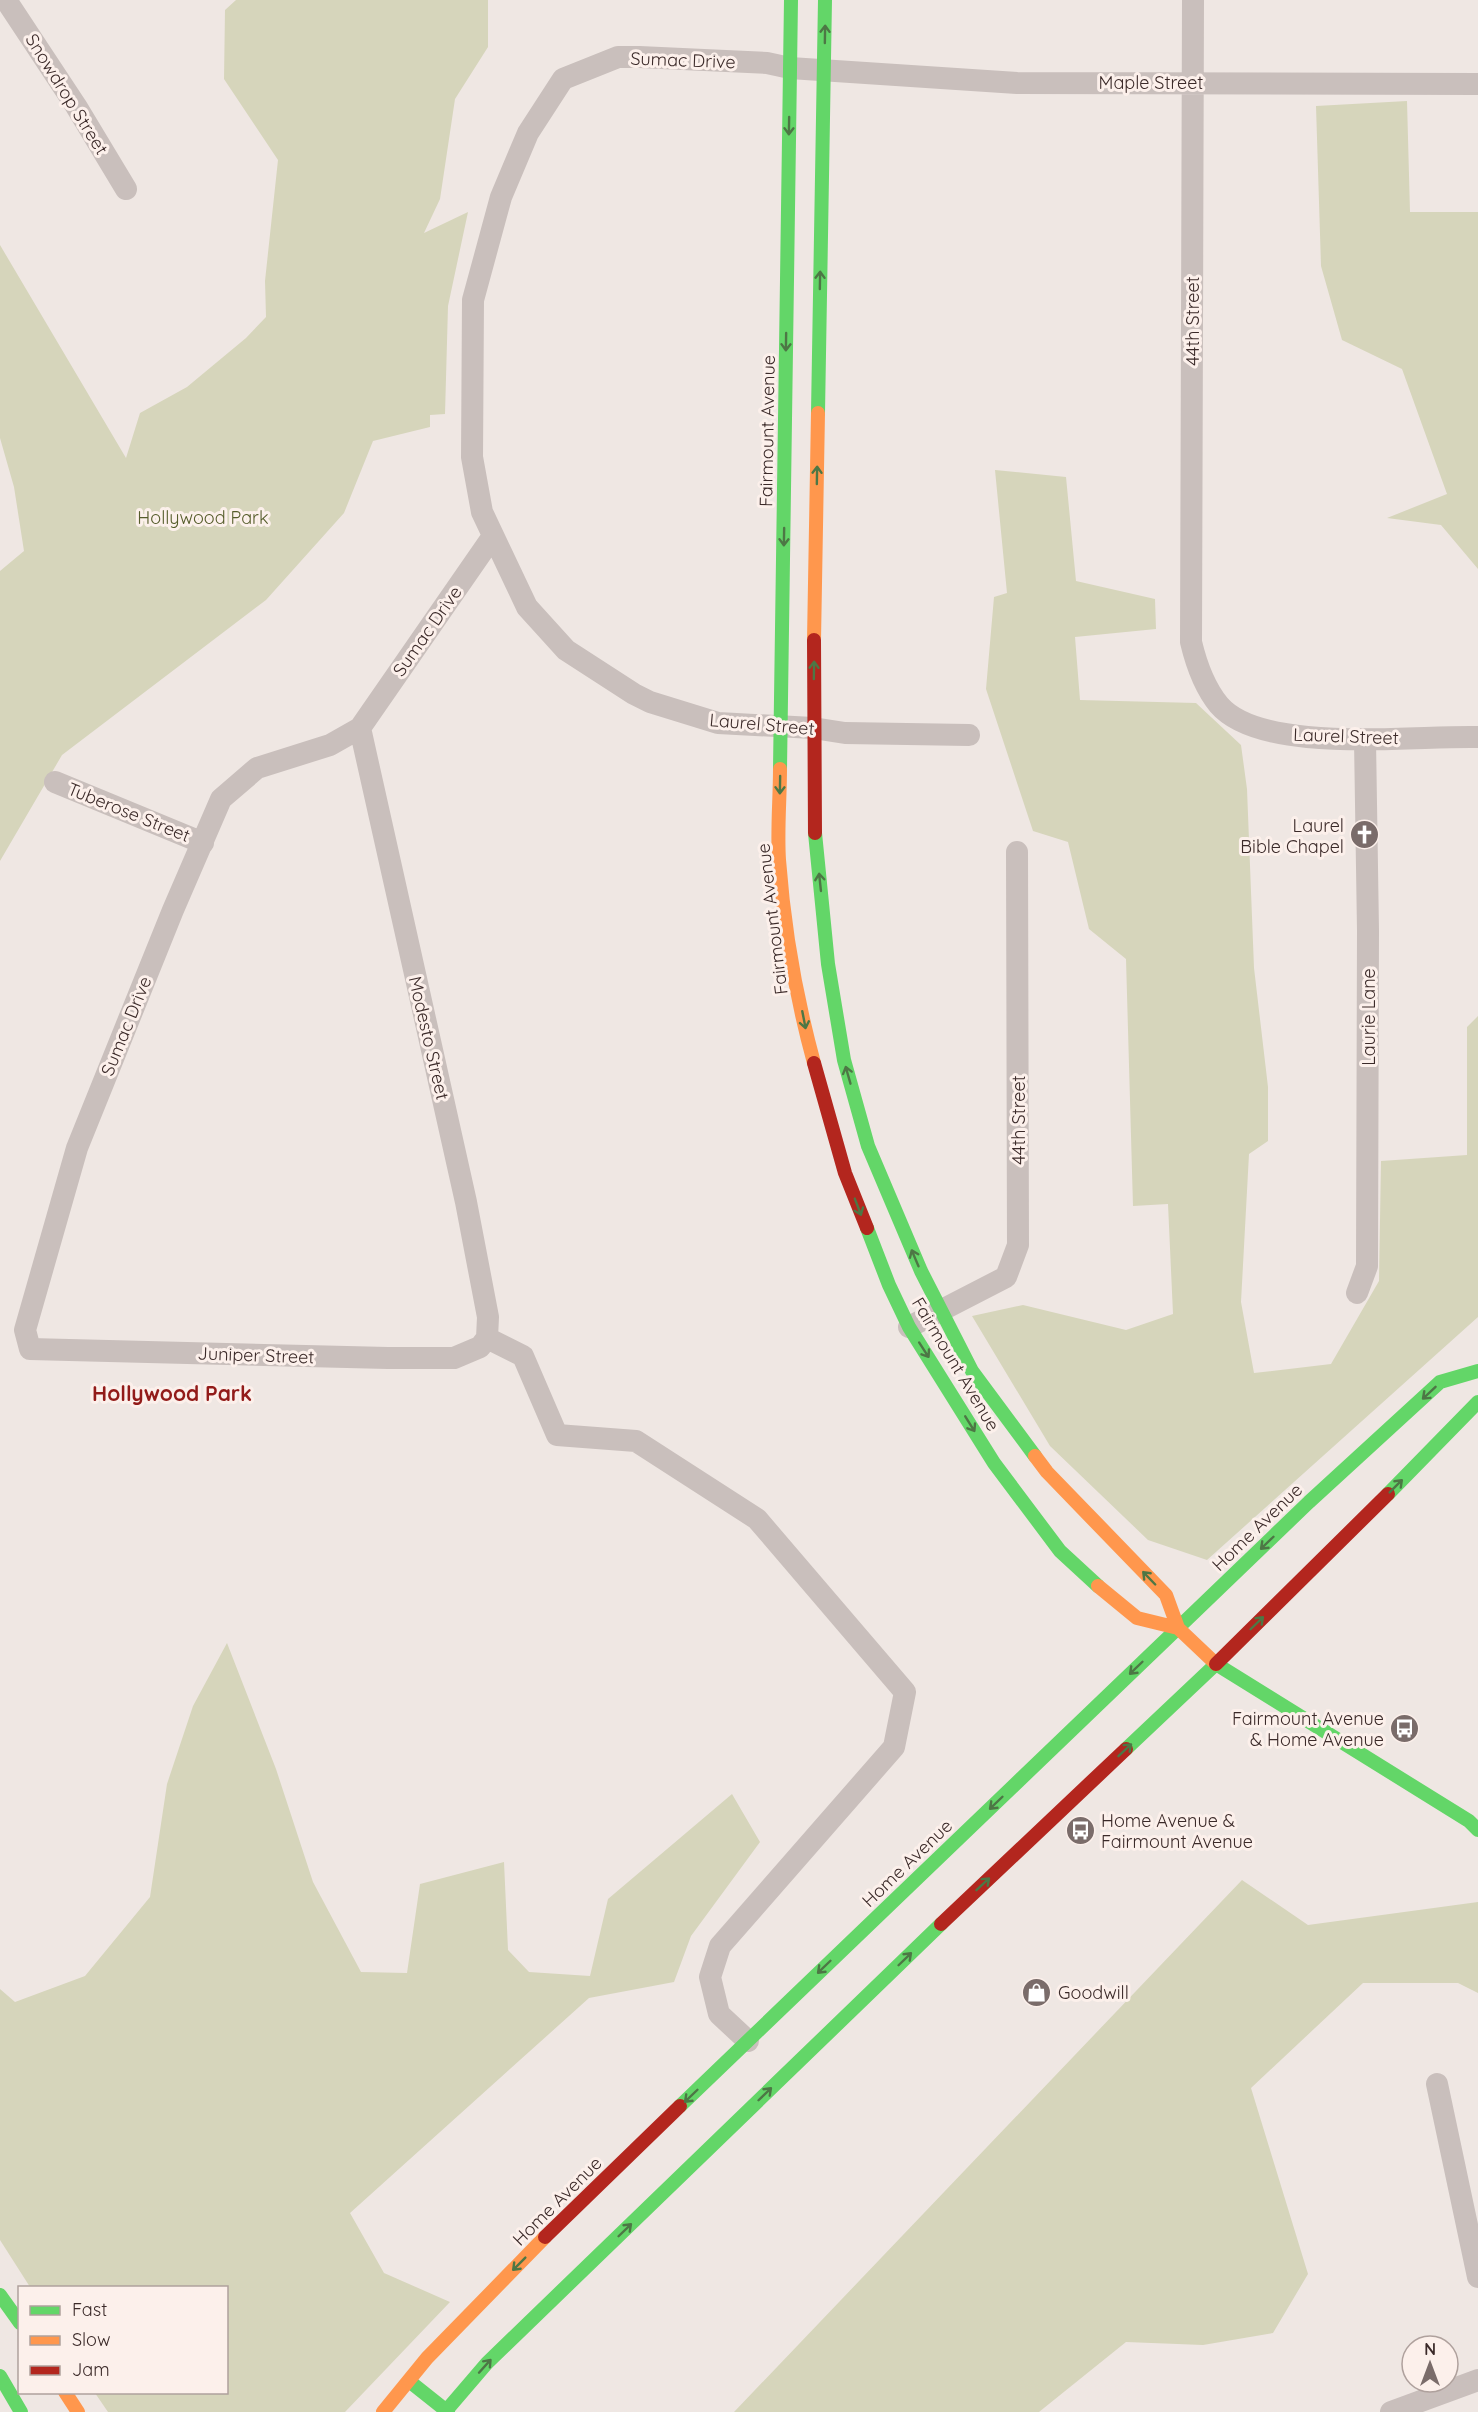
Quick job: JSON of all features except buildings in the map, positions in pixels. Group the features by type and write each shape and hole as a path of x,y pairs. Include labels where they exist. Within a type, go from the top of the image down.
{"main road":[{"name":"Fairmount Avenue","path":"791,0 779,859 791,958 805,1029 844,1173 889,1285 909,1327 994,1463 1060,1551 1114,1602 1137,1618 1178,1628"},
{"name":"Fairmount Avenue","path":"825,0 813,728 815,838 828,964 844,1060 868,1146 940,1311 972,1371 1047,1472 1166,1595 1178,1628 1216,1665 1459,1815 1478,1830"},
{"name":"Home Avenue","path":"383,2412 427,2358 560,2222 1309,1502 1440,1382 1478,1371"},
{"path":"409,2381 447,2411 487,2364 552,2300 941,1924 1216,1665 1478,1402"},
{"path":"0,2295 18,2320"},
{"path":"0,2376 21,2412"},
{"path":"66,2394 78,2412"}],"street":[{"name":"Snowdrop Street","path":"6,0 76,106 126,189"},
{"name":"44th Street","path":"1191,642 1193,0"},
{"name":"Sumac Drive","path":"30,1349 25,1330 77,1148 173,910 221,799 257,768 330,745 360,728 493,536 482,512 472,457 473,300 501,197 528,132 563,79 618,57 767,63 790,68 824,69"},
{"name":"Maple Street","path":"824,69 1017,83 1478,84"},
{"name":"Laurel Street","path":"493,536 527,607 566,650 650,702 718,723 813,728 845,733 969,735"},
{"name":"Laurel Street","path":"1191,642 1196,664 1219,705 1242,722 1297,736 1365,740 1478,737"},
{"name":"Modesto Street","path":"360,728 466,1202 488,1317 483,1343"},
{"name":"Laurie Lane","path":"1358,1293 1367,1266 1368,931 1365,740"},
{"name":"Tuberose Street","path":"55,782 203,843"},
{"name":"44th Street","path":"909,1327 1006,1277 1018,1245 1017,852"},
{"name":"Juniper Street","path":"30,1349 454,1358 483,1343"},
{"path":"483,1343 523,1356 557,1436 636,1441 757,1519 905,1692 894,1747 720,1946 710,1977 719,2014 748,2041"},
{"path":"1437,2084 1478,2277"},
{"path":"1391,2412 1478,2380"}],"green space":[{"path":"236,0 488,0 488,47 455,99 440,199 424,233 468,212 448,306 445,414 430,415 430,427 373,441 344,513 266,600 62,755 0,861 0,571 24,551 14,487 0,438 0,245 126,458 140,413 187,387 246,338 266,317 265,281 278,160 224,79 225,10"},
{"path":"1407,101 1410,212 1478,212 1478,569 1441,525 1387,518 1447,494 1402,369 1342,340 1321,266 1316,106"},
{"path":"995,470 1066,477 1076,581 1155,599 1156,629 1075,637 1080,700 1196,703 1241,745 1247,789 1254,968 1268,1087 1268,1141 1249,1154 1241,1302 1254,1373 1331,1364 1379,1281 1381,1161 1467,1155 1467,1027 1478,1016 1478,1317 1207,1560 1148,1540 1050,1446 972,1316 1023,1305 1126,1330 1173,1314 1168,1204 1133,1206 1126,959 1089,929 1068,842 1033,831 986,689 994,597 1007,593"},
{"path":"227,1643 276,1769 313,1882 361,1972 407,1973 420,1884 504,1862 508,1950 529,1972 590,1976 608,1899 732,1794 760,1842 691,1936 674,1982 589,1998 350,2213 384,2273 450,2302 345,2412 108,2412 96,2394 228,2394 228,2286 29,2286 0,2240 0,1989 15,2002 85,1976 150,1897 167,1784 193,1706"},
{"path":"1242,1880 1308,1925 1478,1902 1478,1993 1458,1983 1363,1983 1251,2088 1308,2274 1273,2333 1203,2345 1126,2342 1039,2412 734,2412"}],"traffic: fast":[{"path":"780,769 791,0"},
{"path":"818,413 825,0"},
{"path":"815,833 828,964 844,1060 868,1146 921,1271 972,1371 1035,1456"},
{"path":"867,1228 889,1285 909,1327 994,1463 1060,1551 1098,1586"},
{"path":"1178,1628 1309,1502 1440,1382 1478,1371"},
{"path":"1388,1494 1478,1402"},
{"path":"680,2106 1178,1628"},
{"path":"1216,1664 1469,1821 1478,1830"},
{"path":"1126,1749 1216,1664"},
{"path":"445,2412 487,2363 941,1924"},
{"path":"0,2295 18,2320"},
{"path":"0,2376 21,2412"},
{"path":"409,2381 448,2412"}],"traffic: slow":[{"path":"814,640 818,413"},
{"path":"780,769 778,849 781,886 796,988 814,1063"},
{"path":"1035,1456 1047,1472 1166,1595 1178,1628 1216,1664"},
{"path":"1098,1586 1137,1618 1178,1628"},
{"path":"383,2412 427,2358 545,2237"},
{"path":"66,2394 78,2412"}],"traffic: jam":[{"path":"814,640 815,833"},
{"path":"814,1063 845,1173 867,1228"},
{"path":"1216,1664 1388,1494"},
{"path":"941,1924 1126,1749"},
{"path":"545,2237 680,2106"}],"place":[{"name":"Laurel Bible Chapel","path":"1365,835"},
{"name":"Fairmount Avenue & Home Avenue","path":"1405,1728"},
{"name":"Home Avenue & Fairmount Avenue","path":"1080,1830"},
{"name":"Goodwill","path":"1037,1992"}],"district":[{"name":"Hollywood Park","path":"172,1393"}]}
